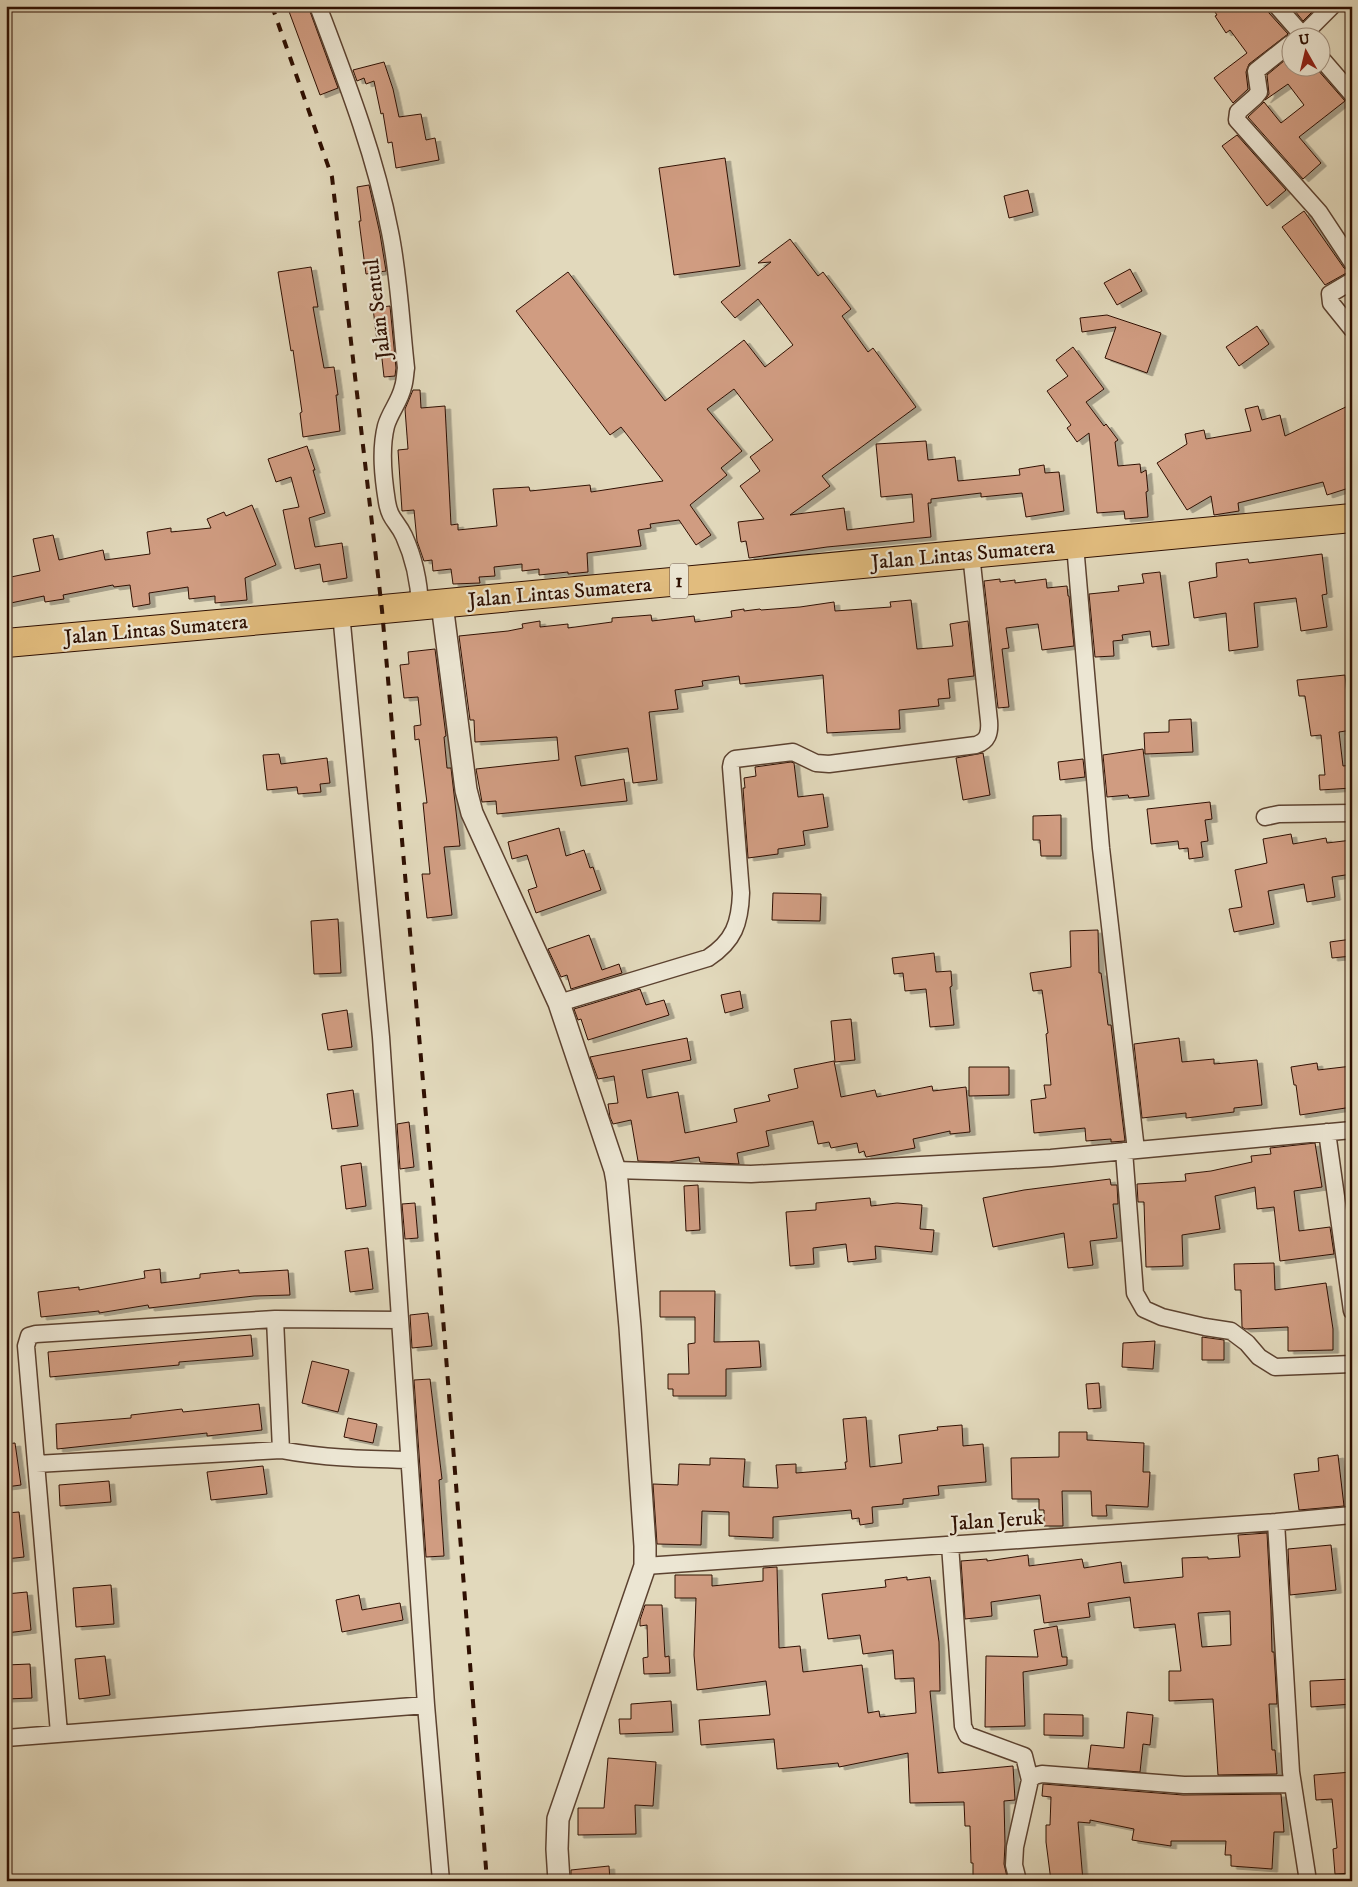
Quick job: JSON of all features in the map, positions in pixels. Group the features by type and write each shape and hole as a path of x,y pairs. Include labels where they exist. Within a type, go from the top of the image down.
{"highway":[{"name":"Jalan Lintas Sumatera","path":"6,643 342,614 1352,518"}],"street":[{"name":"Jalan Sentul","path":"318,6 345,77 374,165 390,233 406,368 403,388 387,424 382,444 387,502 391,517 402,533 412,556 417,578 431,605"},
{"path":"1277,6 1292,28"},
{"path":"1310,28 1332,6"},
{"path":"1280,53 1256,71 1258,92 1238,112 1237,120 1319,212 1352,262"},
{"path":"1330,68 1352,94"},
{"path":"1352,280 1330,294 1331,303 1352,329"},
{"path":"1074,545 1130,1150 1135,1293 1144,1309 1162,1317 1231,1331 1247,1343 1259,1357 1275,1367 1352,1364"},
{"path":"559,1003 708,958 721,950 732,936 741,910 731,767 735,759 793,752 816,763 830,764 982,743 990,730 971,554"},
{"path":"431,605 470,805 559,1003 615,1170 630,1326 645,1546 644,1566 558,1819 558,1881"},
{"path":"342,614 381,1037 408,1460 441,1881"},
{"path":"1265,816 1279,814 1352,813"},
{"path":"615,1170 751,1174 1051,1158 1352,1130"},
{"path":"1327,1132 1352,1312"},
{"path":"59,1734 26,1346 29,1336 36,1334 275,1319 399,1320"},
{"path":"275,1319 280,1450"},
{"path":"36,1464 280,1450 352,1459 408,1460"},
{"name":"Jalan Jeruk","path":"644,1566 1276,1522 1352,1515"},
{"path":"1276,1522 1293,1784 1308,1881"},
{"path":"950,1545 963,1726 967,1735 1024,1756 1030,1780 1015,1847 1014,1865 1018,1881"},
{"path":"6,1738 426,1705"},
{"path":"1030,1780 1034,1776 1042,1774 1184,1785 1293,1784"}],"building":[{"path":"287,6 308,6 338,88 320,95"},
{"path":"1211,6 1267,6 1269,13 1283,28 1280,28 1280,40 1249,64 1246,72 1248,89 1233,103 1214,78 1247,53 1230,30 1226,33 1215,16 1217,15"},
{"path":"1291,6 1318,6 1303,21"},
{"path":"384,62 393,89 399,117 421,114 426,140 435,138 439,160 396,168 392,142 388,143 383,113 381,114 374,81 366,84 364,78 357,81 353,70"},
{"path":"1280,64 1280,78 1325,78 1345,101 1299,137 1321,163 1303,179 1248,117 1264,102 1281,123 1304,105 1288,84 1265,100 1269,94 1267,75"},
{"path":"1237,135 1286,190 1267,206 1222,146"},
{"path":"725,158 740,266 674,275 659,168"},
{"path":"369,185 386,271 366,274 359,221 361,221 357,187"},
{"path":"1028,190 1033,212 1009,218 1004,196"},
{"path":"1304,211 1344,268 1350,271 1325,285 1282,227"},
{"path":"790,239 818,276 823,272 851,309 842,316 868,352 873,348 916,407 822,476 830,486 790,515 844,508 847,530 914,522 912,494 881,497 876,444 926,441 928,460 955,457 958,481 1020,475 1019,469 1044,465 1045,473 1059,472 1064,511 1026,517 1022,493 981,497 981,493 931,499 931,503 928,503 931,537 827,547 749,558 746,541 741,542 738,522 764,519 740,486 760,471 750,457 773,440 734,389 707,409 742,451 721,468 727,475 690,505 711,535 696,545 679,520 650,524 651,528 638,530 641,546 587,553 588,572 539,575 539,569 522,571 522,564 494,567 495,576 479,577 480,583 453,584 451,569 433,571 432,560 424,561 417,541 414,510 402,511 398,450 408,449 405,409 413,390 420,390 421,408 445,406 451,525 458,524 458,530 497,526 493,489 529,487 530,491 590,485 591,492 663,481 621,427 610,435 516,311 568,272 665,401 744,340 765,367 793,345 758,299 735,318 721,302 771,262 758,263"},
{"path":"311,267 318,307 313,307 324,368 334,367 340,431 303,437 300,413 302,412 293,350 291,351 278,272"},
{"path":"1130,269 1142,291 1117,305 1104,283"},
{"path":"390,306 396,368 395,376 384,377 380,341 377,341 373,308"},
{"path":"1107,315 1161,333 1147,373 1105,358 1116,327 1082,332 1080,318"},
{"path":"1257,326 1269,344 1239,366 1226,347"},
{"path":"1073,347 1104,389 1086,402 1104,426 1106,424 1118,440 1115,442 1118,466 1140,464 1141,473 1146,470 1148,517 1125,519 1124,511 1097,513 1089,433 1077,442 1067,428 1071,425 1047,391 1068,376 1056,360"},
{"path":"1352,404 1352,487 1327,495 1323,482 1238,503 1239,511 1214,515 1211,496 1187,510 1157,463 1187,444 1185,434 1204,430 1206,439 1251,431 1245,409 1258,406 1262,420 1280,415 1285,436"},
{"path":"307,446 325,513 309,518 315,547 342,543 347,578 323,582 320,564 295,569 283,510 299,507 291,477 276,482 268,459"},
{"path":"252,505 276,565 245,578 247,600 215,603 215,596 189,599 188,587 149,593 150,604 133,607 130,585 114,587 113,585 63,595 64,599 45,602 44,596 6,604 6,578 40,571 33,539 53,535 59,560 103,550 105,560 150,554 147,532 171,528 171,532 211,528 207,519 224,512 226,516"},
{"path":"1322,554 1327,594 1322,595 1327,627 1301,631 1296,598 1254,603 1258,647 1229,651 1226,613 1194,618 1189,582 1217,577 1216,563 1248,559 1249,563"},
{"path":"1160,572 1169,645 1152,647 1150,631 1122,635 1123,640 1113,641 1114,656 1095,657 1089,594 1119,591 1118,586 1144,583 1142,574"},
{"path":"1000,579 1000,582 1015,580 1015,583 1046,579 1047,588 1067,586 1074,646 1042,650 1038,624 1006,628 1009,648 1002,649 1009,707 998,708 984,581"},
{"path":"911,600 917,649 953,646 950,624 968,621 974,676 948,679 950,698 938,699 939,706 899,710 900,729 827,733 823,675 740,684 739,676 702,681 703,686 675,690 678,709 649,712 657,780 633,783 628,748 575,756 581,786 624,779 627,801 497,814 496,801 482,802 476,769 559,760 557,737 475,742 474,720 470,720 459,636 508,631 523,628 522,624 540,621 540,627 568,624 568,628 612,622 612,618 651,615 652,621 694,616 695,622 732,617 731,611 744,609 744,611 800,607 834,602 835,611 891,607 890,602"},
{"path":"435,649 446,736 444,737 447,768 451,768 460,846 444,847 452,915 427,918 422,874 430,874 423,803 427,803 419,739 415,740 414,726 421,725 418,697 404,698 400,665 409,664 408,652"},
{"path":"1345,675 1348,704 1352,704 1352,730 1339,732 1343,766 1352,765 1352,788 1320,790 1319,775 1325,775 1321,735 1311,736 1305,696 1299,696 1297,680"},
{"path":"1191,719 1193,752 1145,754 1144,733 1169,732 1169,720"},
{"path":"1143,749 1149,796 1129,798 1128,795 1107,797 1103,755"},
{"path":"983,753 990,795 963,800 956,758"},
{"path":"279,754 281,764 327,758 330,783 320,784 321,792 298,794 297,787 267,790 263,755"},
{"path":"1083,759 1085,777 1060,780 1058,762"},
{"path":"794,763 798,797 823,794 828,827 803,831 805,845 778,849 778,854 748,858 744,778 756,776 755,767"},
{"path":"1210,802 1212,819 1205,820 1208,841 1201,842 1203,857 1189,859 1188,848 1179,849 1178,841 1151,844 1147,809"},
{"path":"1061,815 1061,856 1041,856 1040,840 1033,840 1033,816"},
{"path":"559,828 566,856 584,850 590,868 593,867 601,890 536,913 528,890 537,887 527,855 512,859 508,842"},
{"path":"1291,834 1293,844 1326,838 1327,843 1352,840 1352,874 1332,877 1335,897 1307,902 1304,884 1268,891 1274,924 1234,932 1229,909 1242,907 1235,870 1267,863 1263,839"},
{"path":"773,893 821,894 820,921 772,920"},
{"path":"338,919 341,973 314,974 311,921"},
{"path":"1098,930 1099,973 1101,973 1108,1025 1111,1025 1125,1141 1111,1142 1111,1139 1086,1141 1085,1128 1034,1133 1031,1100 1046,1098 1044,1085 1051,1085 1046,1034 1048,1033 1042,990 1033,991 1030,973 1071,967 1070,931"},
{"path":"589,935 602,970 619,964 622,973 571,989 567,975 561,977 548,949"},
{"path":"1352,939 1352,956 1332,958 1330,942"},
{"path":"934,953 936,972 951,971 952,986 950,987 954,1025 930,1027 926,989 905,991 903,973 894,974 892,958"},
{"path":"640,989 646,1005 664,1000 669,1015 588,1040 581,1019 578,1020 574,1009"},
{"path":"740,991 743,1008 725,1013 721,995"},
{"path":"347,1010 352,1047 328,1050 322,1014"},
{"path":"851,1019 855,1060 835,1062 831,1021"},
{"path":"687,1038 691,1060 642,1070 647,1098 678,1092 685,1133 737,1122 734,1109 770,1101 768,1095 798,1088 794,1069 834,1061 841,1097 875,1090 877,1097 932,1086 933,1091 966,1087 970,1132 950,1134 950,1131 913,1139 915,1148 866,1157 864,1151 859,1153 857,1143 831,1148 829,1142 818,1144 813,1121 766,1131 769,1146 737,1153 739,1164 700,1162 699,1157 669,1162 638,1161 631,1120 613,1124 610,1117 608,1104 618,1103 614,1076 598,1079 590,1057"},
{"path":"1179,1038 1182,1062 1214,1059 1214,1064 1257,1060 1262,1105 1234,1108 1234,1112 1186,1118 1186,1113 1142,1118 1134,1044"},
{"path":"1317,1063 1318,1070 1352,1066 1352,1107 1300,1115 1296,1085 1294,1085 1291,1067"},
{"path":"969,1067 1009,1067 1009,1095 969,1096"},
{"path":"353,1090 358,1126 332,1129 327,1094"},
{"path":"409,1122 414,1167 400,1169 397,1124"},
{"path":"1315,1143 1322,1187 1294,1191 1299,1231 1330,1227 1334,1254 1280,1261 1274,1207 1257,1209 1255,1187 1215,1196 1220,1229 1182,1235 1183,1266 1146,1267 1144,1202 1138,1202 1137,1184 1186,1181 1185,1174 1211,1171 1252,1162 1251,1156 1271,1154 1270,1148"},
{"path":"361,1163 366,1206 346,1209 341,1166"},
{"path":"1110,1179 1111,1185 1117,1185 1118,1204 1113,1204 1117,1238 1090,1241 1093,1265 1068,1268 1064,1233 993,1247 983,1198 1024,1190"},
{"path":"698,1185 700,1230 686,1231 684,1186"},
{"path":"870,1198 871,1206 897,1203 922,1205 920,1229 934,1230 932,1252 875,1246 876,1259 848,1262 846,1244 813,1248 814,1264 790,1266 786,1212 816,1210 816,1203"},
{"path":"415,1203 418,1238 405,1239 402,1204"},
{"path":"368,1248 373,1289 350,1292 345,1251"},
{"path":"1274,1263 1275,1290 1326,1283 1333,1329 1333,1350 1288,1351 1288,1327 1245,1329 1242,1327 1241,1290 1235,1290 1234,1264"},
{"path":"160,1269 161,1283 200,1278 200,1274 239,1270 239,1273 288,1270 290,1295 254,1296 149,1308 148,1305 99,1313 99,1311 41,1317 38,1292 79,1287 79,1290 145,1278 144,1271"},
{"path":"660,1291 715,1291 714,1342 759,1341 761,1367 726,1369 726,1396 673,1396 673,1389 668,1389 668,1374 689,1374 688,1344 695,1343 695,1317 660,1317"},
{"path":"428,1313 432,1346 412,1348 410,1315"},
{"path":"251,1335 253,1356 179,1362 179,1365 50,1377 48,1352"},
{"path":"1202,1337 1224,1340 1224,1360 1202,1360"},
{"path":"1155,1341 1153,1369 1122,1367 1123,1343"},
{"path":"312,1361 349,1370 338,1412 302,1403"},
{"path":"430,1379 442,1479 439,1480 444,1556 426,1557 414,1380"},
{"path":"1099,1383 1101,1408 1088,1409 1086,1384"},
{"path":"259,1404 262,1430 207,1436 207,1433 57,1449 56,1424 131,1418 131,1415 182,1409 183,1412"},
{"path":"866,1417 870,1467 902,1463 899,1435 938,1430 937,1427 962,1425 963,1446 983,1444 986,1482 938,1486 939,1495 903,1499 903,1504 872,1507 873,1523 860,1525 859,1518 852,1519 851,1510 773,1517 773,1538 729,1536 729,1512 702,1511 701,1545 657,1544 653,1484 678,1485 679,1464 710,1465 710,1458 745,1459 743,1487 778,1488 776,1465 796,1464 796,1473 846,1469 843,1419"},
{"path":"348,1418 377,1424 373,1443 344,1437"},
{"path":"1059,1432 1087,1432 1087,1440 1144,1443 1143,1472 1150,1472 1148,1507 1106,1505 1107,1516 1092,1516 1091,1491 1062,1491 1063,1526 1044,1526 1044,1510 1039,1510 1039,1499 1012,1499 1011,1458 1059,1457"},
{"path":"15,1443 21,1485 6,1487 6,1444"},
{"path":"1338,1455 1344,1506 1299,1510 1294,1474 1319,1471 1318,1458"},
{"path":"263,1466 267,1494 211,1500 207,1472"},
{"path":"109,1481 111,1502 60,1506 59,1485"},
{"path":"19,1512 24,1557 6,1559 6,1513"},
{"path":"1267,1533 1272,1652 1274,1652 1277,1704 1269,1704 1272,1750 1275,1750 1277,1774 1218,1775 1213,1699 1169,1701 1169,1671 1181,1671 1175,1624 1134,1628 1130,1597 1088,1603 1090,1617 1044,1623 1040,1595 991,1602 992,1616 965,1619 961,1561 987,1559 987,1561 1028,1555 1029,1566 1082,1559 1084,1568 1121,1562 1124,1583 1183,1577 1182,1558 1240,1557 1238,1535","holes":["1230,1611 1231,1645 1202,1647 1198,1613"]},
{"path":"1331,1545 1336,1590 1290,1595 1288,1549"},
{"path":"777,1567 779,1648 800,1646 803,1672 862,1665 868,1713 879,1711 880,1717 916,1713 914,1678 895,1679 893,1650 863,1654 860,1635 828,1639 822,1594 886,1587 885,1580 907,1577 907,1580 930,1577 939,1642 940,1691 930,1691 938,1773 1013,1766 1015,1800 1004,1801 1004,1864 1008,1881 973,1881 970,1826 965,1826 964,1802 910,1803 908,1753 839,1767 838,1763 777,1769 774,1739 701,1745 699,1720 770,1715 766,1681 697,1690 694,1655 696,1598 675,1598 675,1575 712,1575 712,1586 763,1581 763,1568"},
{"path":"111,1585 114,1624 76,1627 73,1588"},
{"path":"27,1592 31,1630 6,1633 6,1594"},
{"path":"359,1595 362,1610 400,1603 403,1620 342,1632 336,1600"},
{"path":"645,1605 662,1605 665,1657 669,1656 670,1673 644,1674 643,1658 648,1657 647,1625 640,1626 640,1620"},
{"path":"1057,1626 1062,1657 1067,1657 1067,1665 1023,1672 1025,1726 985,1727 986,1656 1038,1657 1034,1630"},
{"path":"105,1656 110,1695 79,1699 75,1659"},
{"path":"30,1664 32,1698 6,1699 6,1665"},
{"path":"1352,1679 1352,1704 1311,1707 1310,1681"},
{"path":"671,1701 673,1732 620,1734 619,1719 631,1719 631,1704"},
{"path":"1127,1712 1153,1715 1150,1745 1143,1744 1140,1772 1088,1768 1091,1745 1124,1748"},
{"path":"1044,1714 1083,1715 1083,1736 1044,1735"},
{"path":"608,1758 656,1762 653,1806 635,1805 636,1834 578,1835 578,1808 604,1808"},
{"path":"1352,1772 1352,1873 1335,1874 1333,1849 1337,1848 1332,1799 1316,1800 1314,1775"},
{"path":"1043,1784 1183,1795 1281,1794 1284,1832 1274,1832 1272,1869 1231,1866 1231,1855 1225,1855 1226,1841 1171,1841 1171,1846 1132,1840 1134,1829 1090,1820 1090,1823 1078,1822 1083,1881 1051,1881 1046,1842 1046,1825 1050,1825 1051,1797 1042,1796"},
{"path":"609,1866 610,1881 571,1881 571,1870"}],"railway":[{"path":"272,6 332,177 382,610 438,1254 487,1881"}]}
